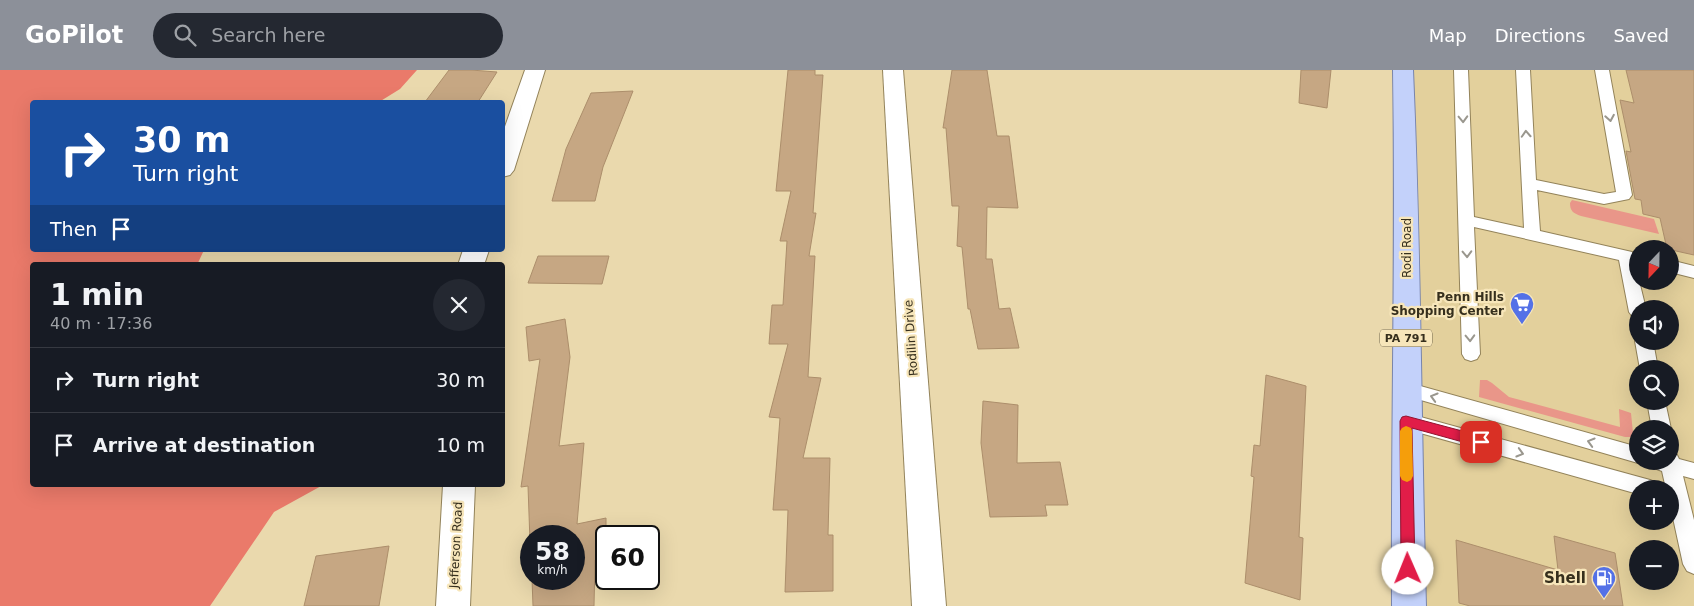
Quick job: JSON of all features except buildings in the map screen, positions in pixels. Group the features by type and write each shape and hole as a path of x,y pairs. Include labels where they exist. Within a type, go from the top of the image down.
{"main road":[{"name":"Rodi Road","path":"1402,70 1407,195 1406,421 1409,606"}],"street":[{"path":"505,161 535,70"},
{"name":"Rodilin Drive","path":"893,70 929,606"},
{"name":"Jefferson Road","path":"453,606 459,487"}],"lane":[{"path":"1461,70 1471,354"},
{"path":"1523,70 1532,235"},
{"path":"1529,183 1604,199 1624,195 1602,70"},
{"path":"1466,220 1629,257"},
{"path":"1679,268 1694,272"},
{"path":"1406,389 1629,452"},
{"path":"1406,421 1629,483"},
{"path":"1679,466 1694,471"},
{"path":"1669,470 1681,498 1694,564"}],"shaded area":[{"path":"0,70 417,70 400,89 382,100 30,100 30,252 203,252 198,262 30,262 30,487 319,487 274,512 210,606 0,606"},
{"name":"Penn Hills Shopping Center","path":"1403,70 1694,70 1694,606 1409,606"},
{"path":"1572,200 1654,219 1659,234 1581,216 1571,210 1570,203"},
{"path":"1480,380 1487,380 1509,397 1620,427 1619,409 1631,413 1629,437 1625,437 1479,397"}],"slow traffic":[{"path":"1406,431 1407,476"}],"place":[{"name":"Penn Hills Shopping Center","path":"1522,325"},
{"name":"Shell","path":"1604,599"}],"route":[{"path":"1408,569 1406,421 1481,442"}]}
